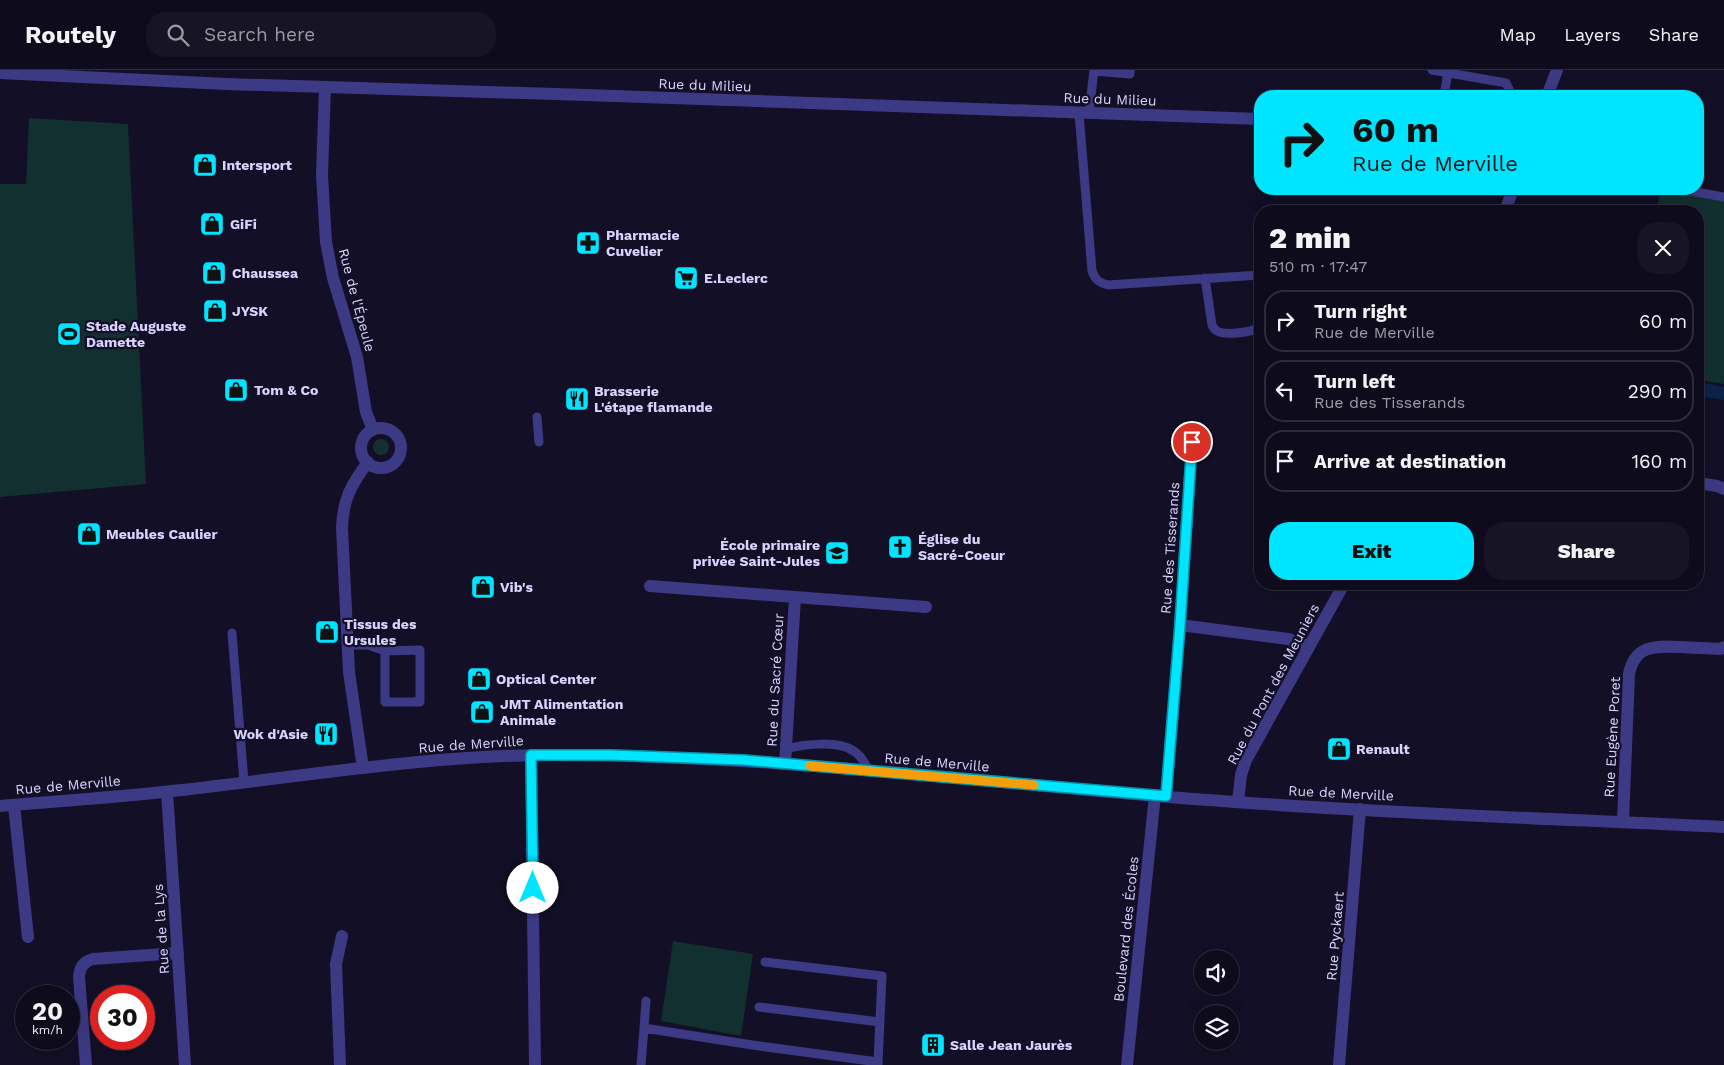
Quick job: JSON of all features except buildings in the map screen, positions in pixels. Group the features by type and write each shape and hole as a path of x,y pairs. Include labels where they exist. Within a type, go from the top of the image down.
{"street":[{"path":"1549,90 1557,70"},
{"name":"Rue du Milieu","path":"0,73 227,84 1254,119"},
{"name":"Rue de l'Épeule","path":"326,87 322,175 326,242 333,278 357,358 365,406 372,430"},
{"path":"386,429 394,433 400,442 400,452 395,461 387,466 377,467 368,462 362,454 362,444 365,436 372,430 386,429"},
{"name":"Rue des Tisserands","path":"1161,796 1180,625 1192,442"},
{"path":"362,768 359,737 350,686 342,537 343,512 352,485 368,462"},
{"path":"1704,484 1724,489"},
{"name":"Rue du Sacré Cœur","path":"650,586 926,607"},
{"name":"Rue du Pont des Meuniers","path":"1238,802 1241,775 1246,760 1341,590"},
{"name":"Rue du Sacré Cœur","path":"786,764 795,597"},
{"name":"Rue des Tisserands","path":"1180,625 1292,640 1309,646"},
{"name":"Rue Eugène Poret","path":"1623,822 1629,674 1634,660 1644,650 1657,646 1724,647"},
{"path":"531,755 535,1065"},
{"name":"Rue de Merville","path":"0,806 167,792 362,768 477,757 531,755 638,756 744,760 1238,802 1724,827"},
{"name":"Rue de la Lys","path":"167,792 185,1065"},
{"name":"Boulevard des Écoles","path":"1127,1065 1161,796"},
{"path":"14,804 28,937"},
{"name":"Rue Pyckaert","path":"1340,1065 1360,809"},
{"path":"340,1065 336,964 342,936"},
{"path":"86,1065 79,977 84,963 93,959 178,953"}],"lane":[{"path":"1130,70 1130,74 1094,70 1084,113 1092,271 1096,279 1108,285 1254,275"},
{"path":"1432,70 1506,83 1509,90"},
{"path":"1445,90 1448,72"},
{"path":"1704,193 1724,197"},
{"path":"1205,278 1212,325 1216,331 1224,334 1254,330"},
{"path":"537,417 539,442"},
{"path":"232,633 244,782"},
{"path":"348,645 368,645 385,651 420,650 420,702 385,702 385,651"},
{"path":"786,749 810,744 847,748 857,753 869,771"},
{"path":"644,1028 878,1064 882,976 765,962"},
{"path":"642,1065 646,1001"},
{"path":"759,1007 880,1022"}],"green space":[{"name":"Stade Auguste Damette","path":"29,118 128,124 146,484 0,497 0,184 26,184"},
{"path":"1660,195 1692,195 1724,201 1724,384 1704,381 1704,205 1657,205"},
{"path":"381,439 387,441 389,447 387,453 381,455 375,453 373,447 375,441"},
{"path":"673,941 753,954 741,1036 661,1021"}],"water":[{"path":"1704,383 1724,387 1724,400 1704,397"}],"slow traffic":[{"path":"810,766 1034,785"}],"place":[{"name":"Intersport","path":"205,165"},
{"name":"GiFi","path":"212,224"},
{"name":"Pharmacie Cuvelier","path":"588,243"},
{"name":"Chaussea","path":"214,273"},
{"name":"E.Leclerc","path":"686,278"},
{"name":"JYSK","path":"215,311"},
{"name":"Stade Auguste Damette","path":"69,334"},
{"name":"Tom & Co","path":"236,390"},
{"name":"Brasserie L'étape flamande","path":"577,399"},
{"name":"Meubles Caulier","path":"89,534"},
{"name":"Église du Sacré-Coeur","path":"900,547"},
{"name":"École primaire privée Saint-Jules","path":"837,553"},
{"name":"Vib's","path":"483,587"},
{"name":"Tissus des Ursules","path":"327,632"},
{"name":"Optical Center","path":"479,679"},
{"name":"JMT Alimentation Animale","path":"482,712"},
{"name":"Wok d'Asie","path":"326,734"},
{"name":"Renault","path":"1339,749"},
{"name":"Salle Jean Jaurès","path":"933,1045"}],"route":[{"path":"533,888 531,755 611,755 744,760 1166,796 1192,442"}]}
